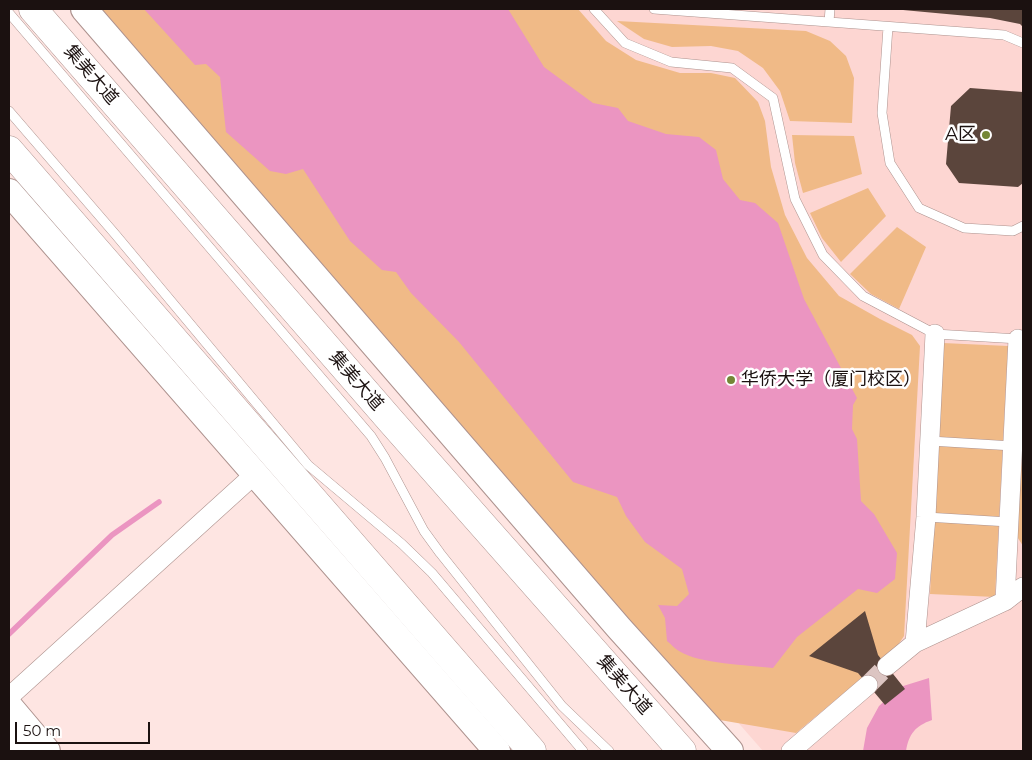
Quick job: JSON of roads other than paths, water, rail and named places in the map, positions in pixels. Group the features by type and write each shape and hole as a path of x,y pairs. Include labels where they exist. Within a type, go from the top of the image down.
{"main road":[{"name":"集美大道","path":"33,9 390,420 682,751"},
{"path":"84,9 619,628 730,751"},
{"path":"9,150 532,751"},
{"path":"9,192 497,751"},
{"path":"9,706 47,751"},
{"path":"9,736 22,751"}],"street":[{"path":"915,643 926,517 935,334"},
{"path":"1005,601 1021,338"},
{"path":"9,697 255,474"},
{"path":"887,666 915,643 1005,601 1023,588"},
{"path":"791,751 868,684"}],"lane":[{"path":"594,9 625,43 671,62 732,68 773,98 795,199 823,255 863,296 935,334 1021,338"},
{"path":"654,9 1004,35 1023,42"},
{"path":"829,22 830,9"},
{"path":"9,13 371,436 385,458 424,531 440,553 562,706 610,751"},
{"path":"888,27 882,113 890,163 919,208 964,228 1013,231 1023,226"},
{"path":"9,111 121,241 308,465 402,544 432,573 583,751"},
{"path":"930,441 1013,446"},
{"path":"926,517 1009,522"}],"waterway":[{"path":"9,634 112,535 159,502"}],"tunnel":[{"path":"868,685 887,666"}],"place":[{"name":"A区","path":"986,135"},
{"name":"华侨大学（厦门校区）","path":"731,380"}]}
